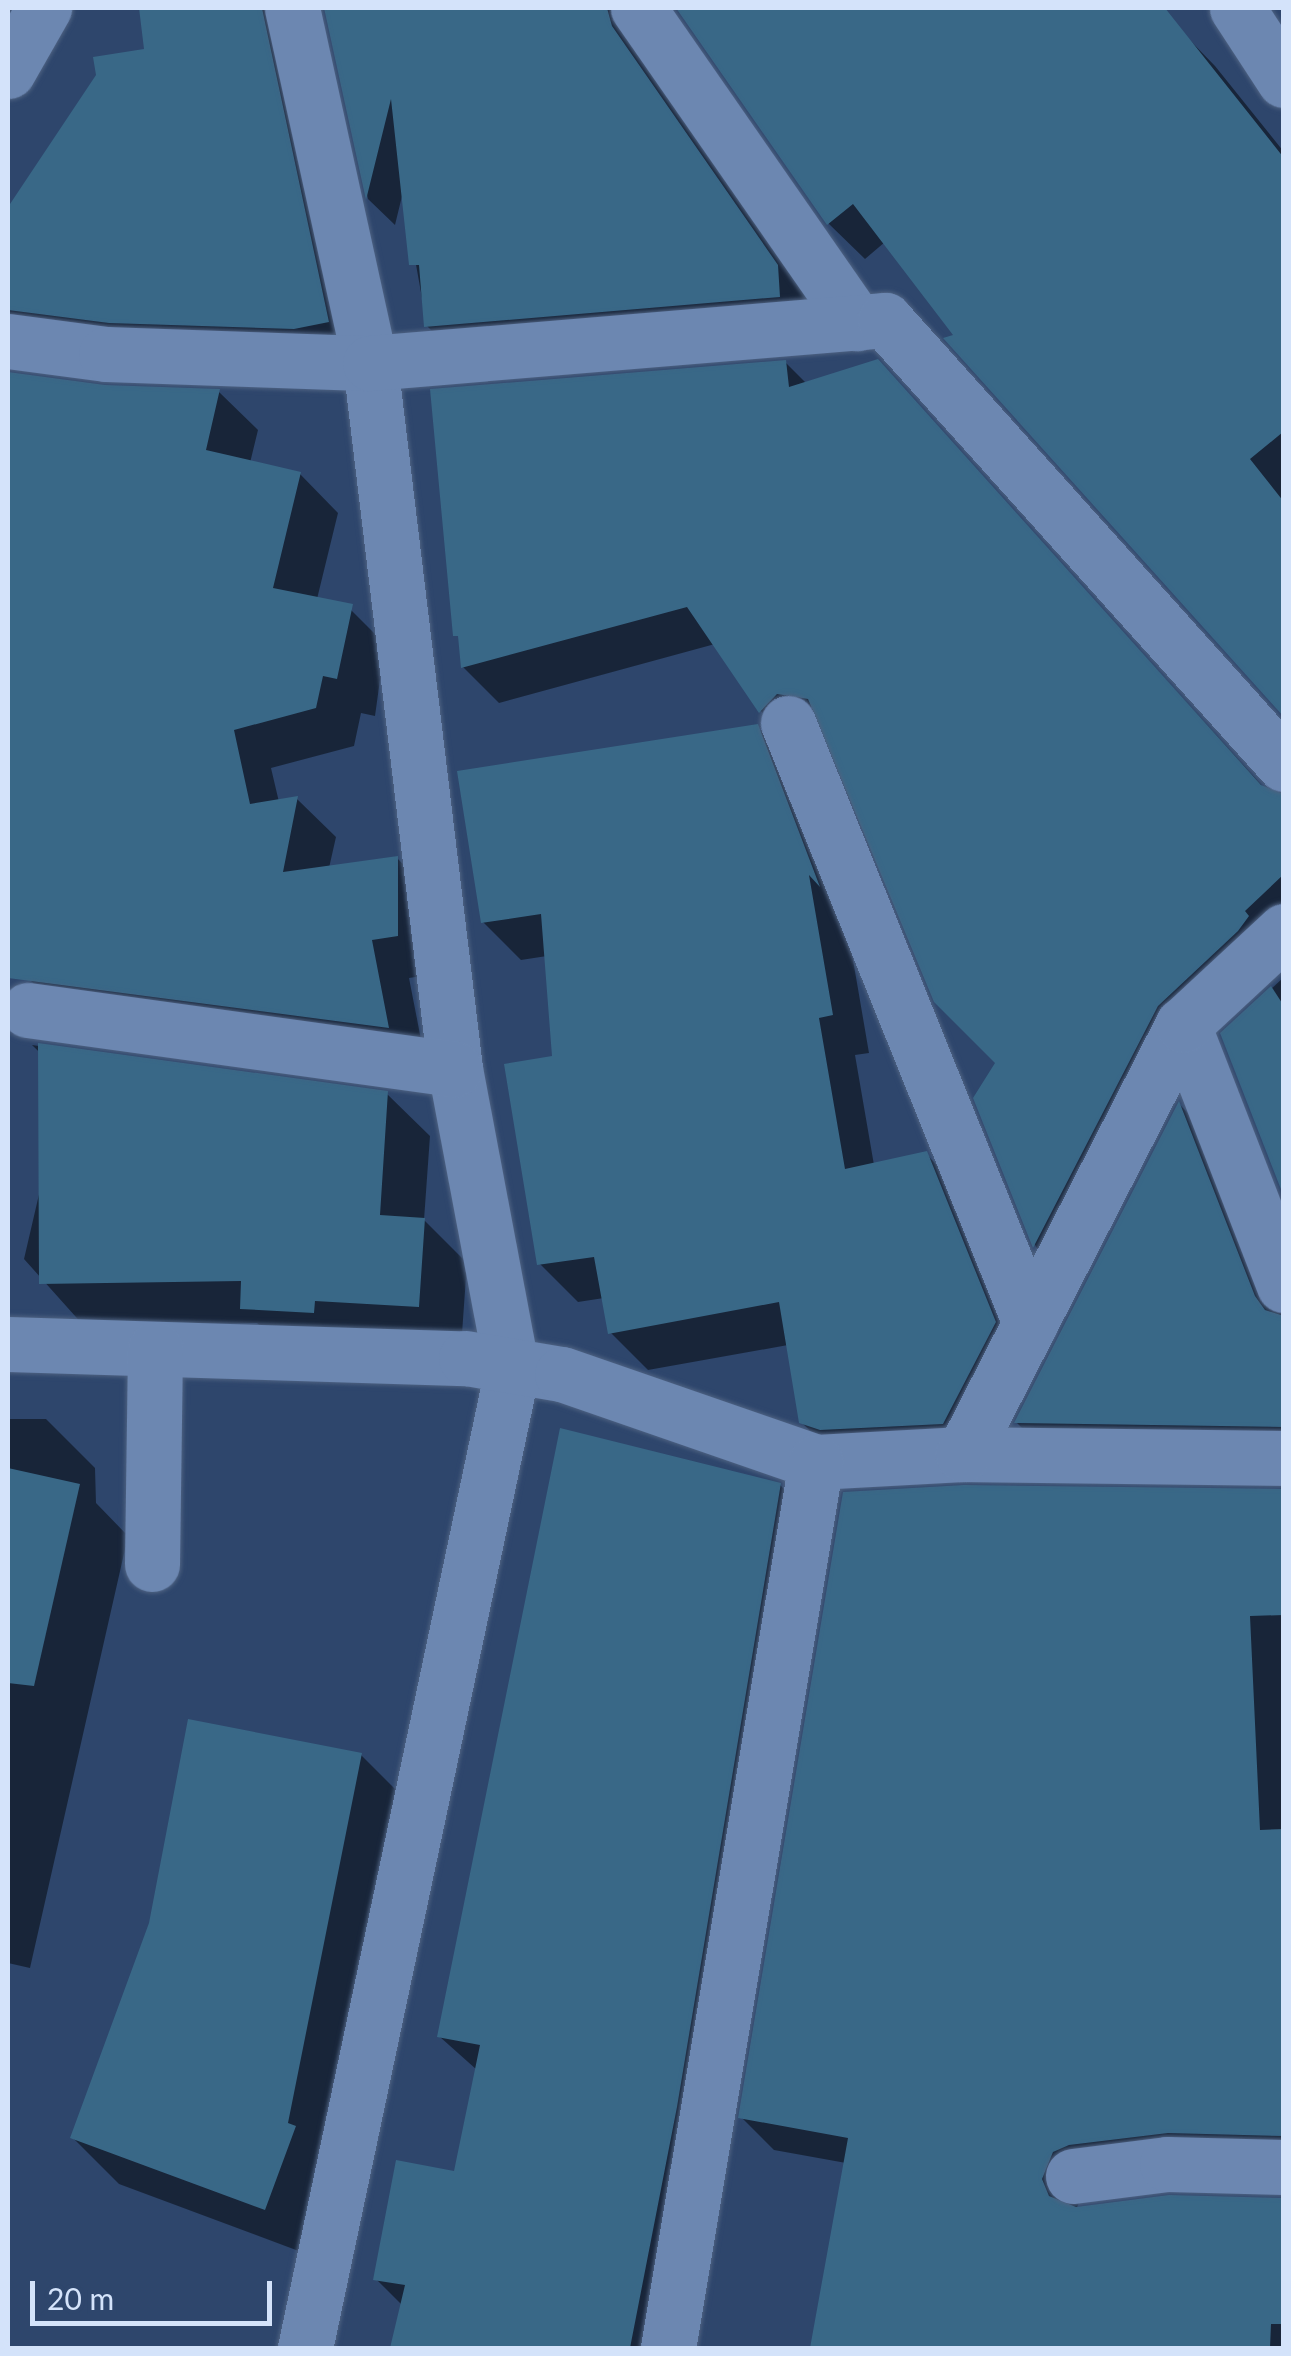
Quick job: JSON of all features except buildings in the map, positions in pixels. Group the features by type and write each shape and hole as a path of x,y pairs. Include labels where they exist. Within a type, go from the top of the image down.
{"street":[{"path":"8,71 44,8"},
{"path":"292,8 370,363 455,1069 512,1370 305,2348"},
{"path":"638,8 858,322"},
{"path":"1237,8 1284,80"},
{"path":"8,341 106,354 370,363 885,320 1284,764"},
{"path":"788,723 1030,1323"},
{"path":"963,1454 1183,1025 1283,933"},
{"path":"28,1010 455,1069"},
{"path":"1183,1025 1284,1285"},
{"path":"8,1344 466,1358 512,1370 562,1374 816,1462 963,1454 1284,1458"},
{"path":"152,1564 155,1349"},
{"path":"668,2348 816,1462"},
{"path":"1073,2176 1167,2164 1284,2168"}]}
